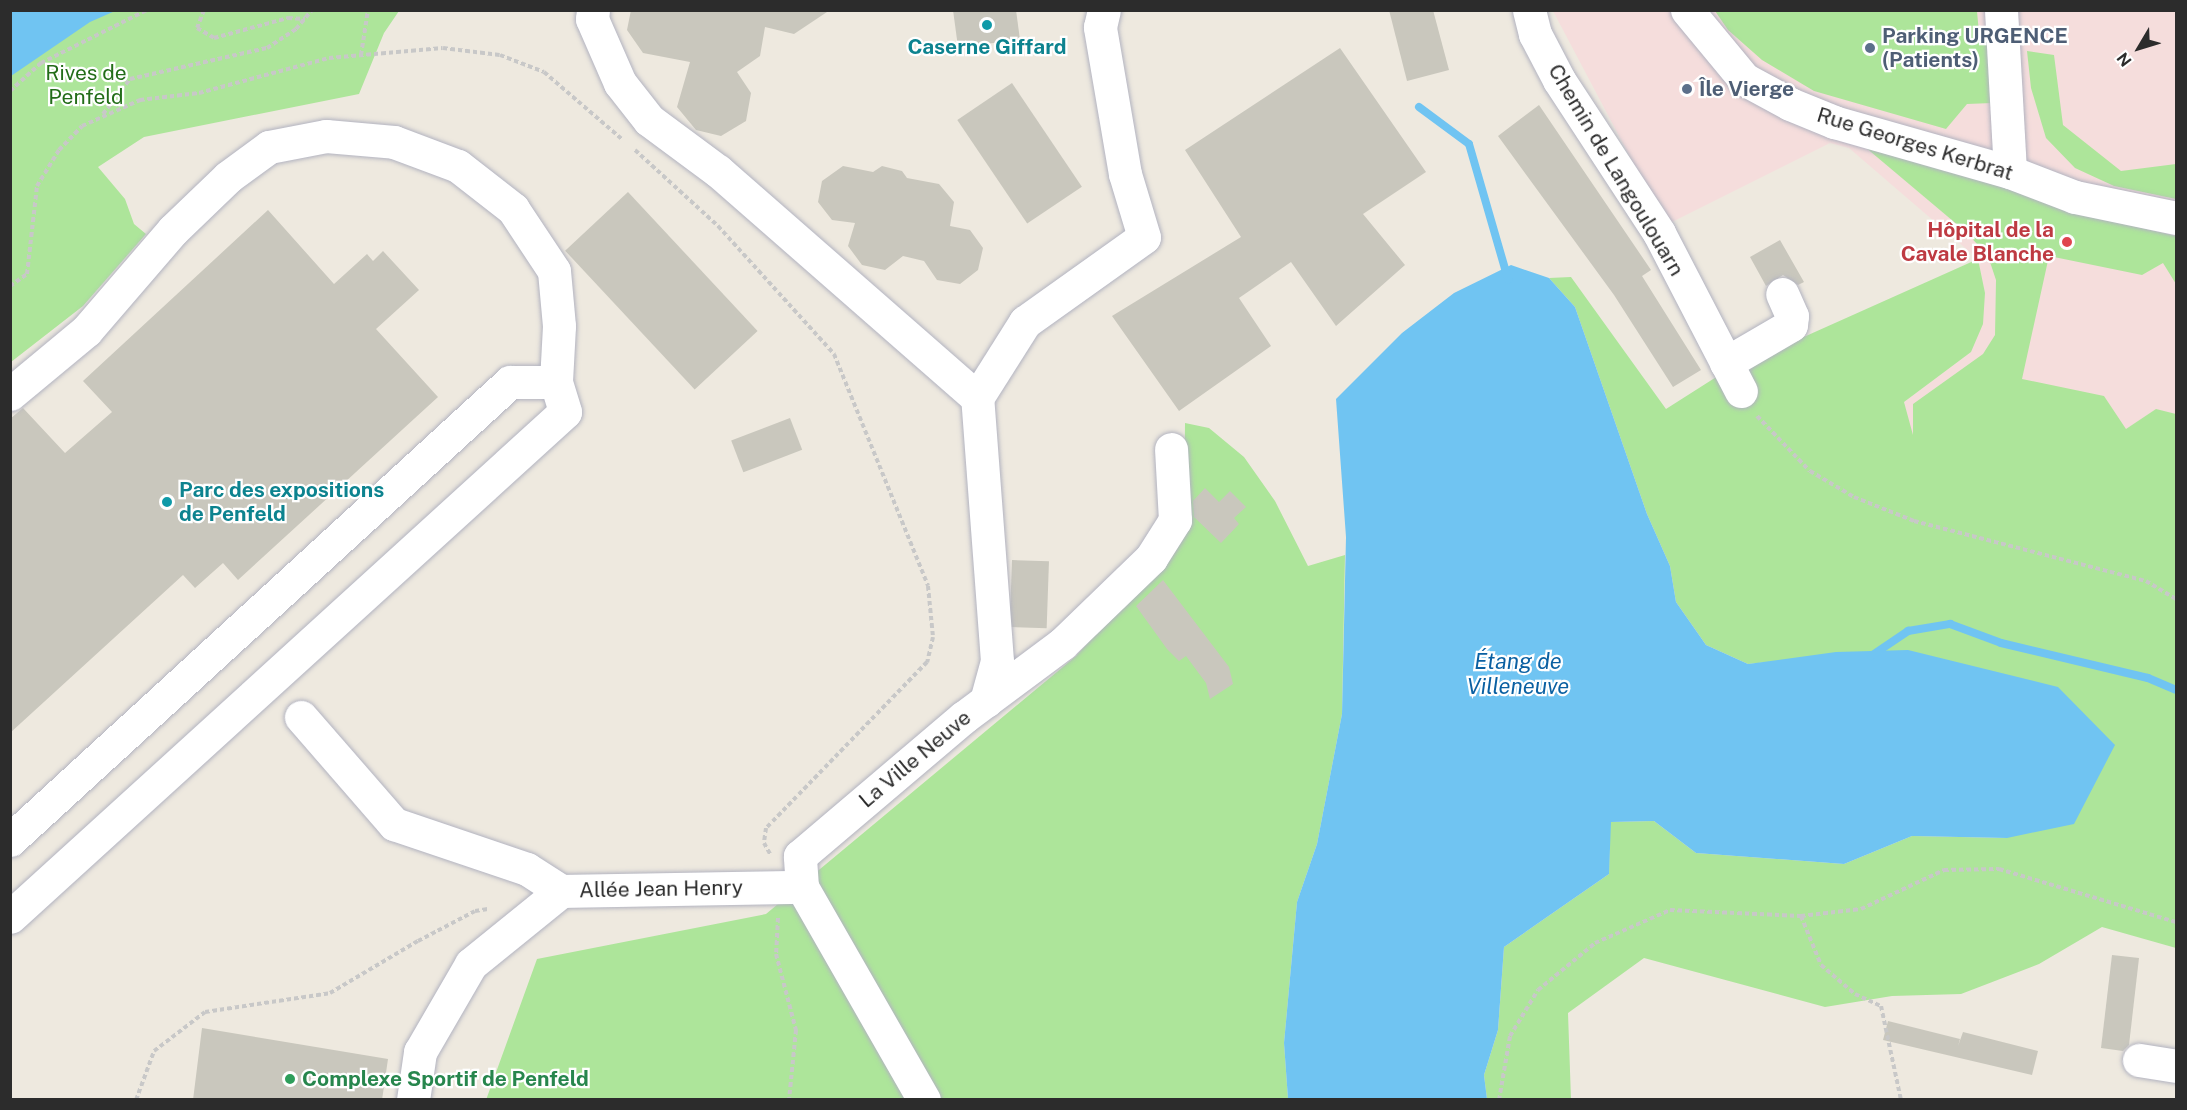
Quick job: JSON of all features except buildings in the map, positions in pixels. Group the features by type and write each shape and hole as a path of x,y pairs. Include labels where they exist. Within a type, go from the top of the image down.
{"street":[{"path":"593,10 592,19 620,83 649,120 718,171 977,398"},
{"path":"986,701 997,661 977,398 1025,322 1144,237 1125,174 1100,27 1104,10"},
{"name":"Chemin de Langoulouarn","path":"1529,10 1535,34 1559,80 1659,233 1734,377"},
{"name":"Rue Georges Kerbrat","path":"1687,10 1744,79 1790,104 1833,122 2010,172 2075,196 2176,218"},
{"path":"2001,10 2010,172"},
{"path":"10,394 86,331 173,230 228,177 269,147 326,136 394,142 458,166 513,209 554,271 559,326 556,382 565,412 10,917"},
{"path":"1734,377 1791,325 1792,316 1782,294"},
{"path":"10,840 510,382 556,382"},
{"name":"La Ville Neuve","path":"924,1100 790,886 800,856 986,701 1062,644 1151,558 1175,520 1171,449"},
{"name":"Allée Jean Henry","path":"301,717 394,824 526,869 561,891 790,886"},
{"path":"413,1100 420,1052 471,964 561,891"},
{"path":"2139,1059 2176,1066"}],"path":[{"path":"10,91 41,63 147,10"},
{"path":"204,10 197,28 214,38 288,18 306,19"},
{"path":"103,115 130,79 267,48 306,19 312,10"},
{"path":"361,55 368,10"},
{"path":"10,286 27,274 37,186 59,150 82,126 140,100 199,93 329,58 443,48 500,55 544,72 718,226 834,354 928,586 933,637 927,662 766,828 764,843 790,886 776,954 796,1030 789,1100"},
{"path":"1734,377 1764,427 1810,471 1854,497 1914,521 2146,581 2176,599"},
{"path":"1499,1100 1510,1036 1538,990 1596,943 1670,910 1801,916 1861,909 1944,870 1999,869 2176,922"},
{"path":"136,1100 154,1051 205,1012 330,993 475,911 498,908"},
{"path":"1801,916 1821,965 1855,994 1881,1006 1901,1100"}],"shaded area":[{"name":"Hôpital de la Cavale Blanche","path":"1553,11 2176,11 2176,455 1913,438 1904,402 1971,352 1985,293 1978,259 1849,148 1830,143 1666,225"}],"green space":[{"name":"Rives de Penfeld","path":"11,11 399,11 384,33 359,94 144,137 98,167 125,199 134,224 146,234 83,306 11,362"},
{"name":"Parking URGENCE (Patients)","path":"1715,11 1977,11 1979,33 1986,33 1992,103 1967,104 1946,129 1814,91 1762,60 1728,30"},
{"path":"2027,51 2054,55 2063,125 2121,171 2176,164 2176,199 2114,186 2075,168 2046,138 2031,88"},
{"path":"1852,136 2075,212 2176,236 2176,284 2163,263 2142,275 2049,256 2022,379 2104,396 2126,429 2156,409 2176,414 2176,948 2102,927 2039,964 1961,994 1892,996 1825,1007 1644,958 1568,1013 1571,1099 1487,1099 1484,1075 1498,1030 1504,947 1609,874 1610,822 1654,821 1696,853 1844,864 1912,836 2007,838 1779,661 1748,664 1706,645 1676,602 1670,566 1647,514 1575,307 1549,278 1571,277 1666,409 1721,374 1978,259 1985,293 1983,324 1971,352 1904,402 1913,435 1913,404 1983,354 1995,335 1996,280 1988,256 1966,232"},
{"path":"1185,423 1209,428 1244,457 1275,501 1308,566 1345,555 1342,714 1317,844 1297,902 1284,1043 1288,1099 486,1100 537,959 766,914 1076,656 1175,547 1184,520"}],"water":[{"name":"Rives de Penfeld","path":"11,10 115,11 90,22 11,76"},
{"name":"Étang de Villeneuve","path":"1511,265 1549,278 1575,307 1647,514 1670,566 1676,602 1706,645 1748,664 1836,652 1908,650 2058,687 2115,745 2074,824 2007,838 1912,836 1844,864 1696,853 1654,821 1611,822 1609,874 1504,947 1498,1030 1484,1075 1487,1099 1288,1099 1284,1043 1297,902 1317,844 1342,714 1346,537 1336,399 1402,333 1454,293"}],"waterway":[{"path":"1419,107 1469,144 1508,279"},
{"path":"1871,656 1908,631 1950,624 2001,643 2148,678 2176,690"}],"place":[{"name":"Caserne Giffard","path":"987,25"},
{"name":"Parking URGENCE (Patients)","path":"1870,48"},
{"name":"Île Vierge","path":"1687,89"},
{"name":"Hôpital de la Cavale Blanche","path":"2067,242"},
{"name":"Parc des expositions de Penfeld","path":"167,502"},
{"name":"Complexe Sportif de Penfeld","path":"290,1079"}]}
